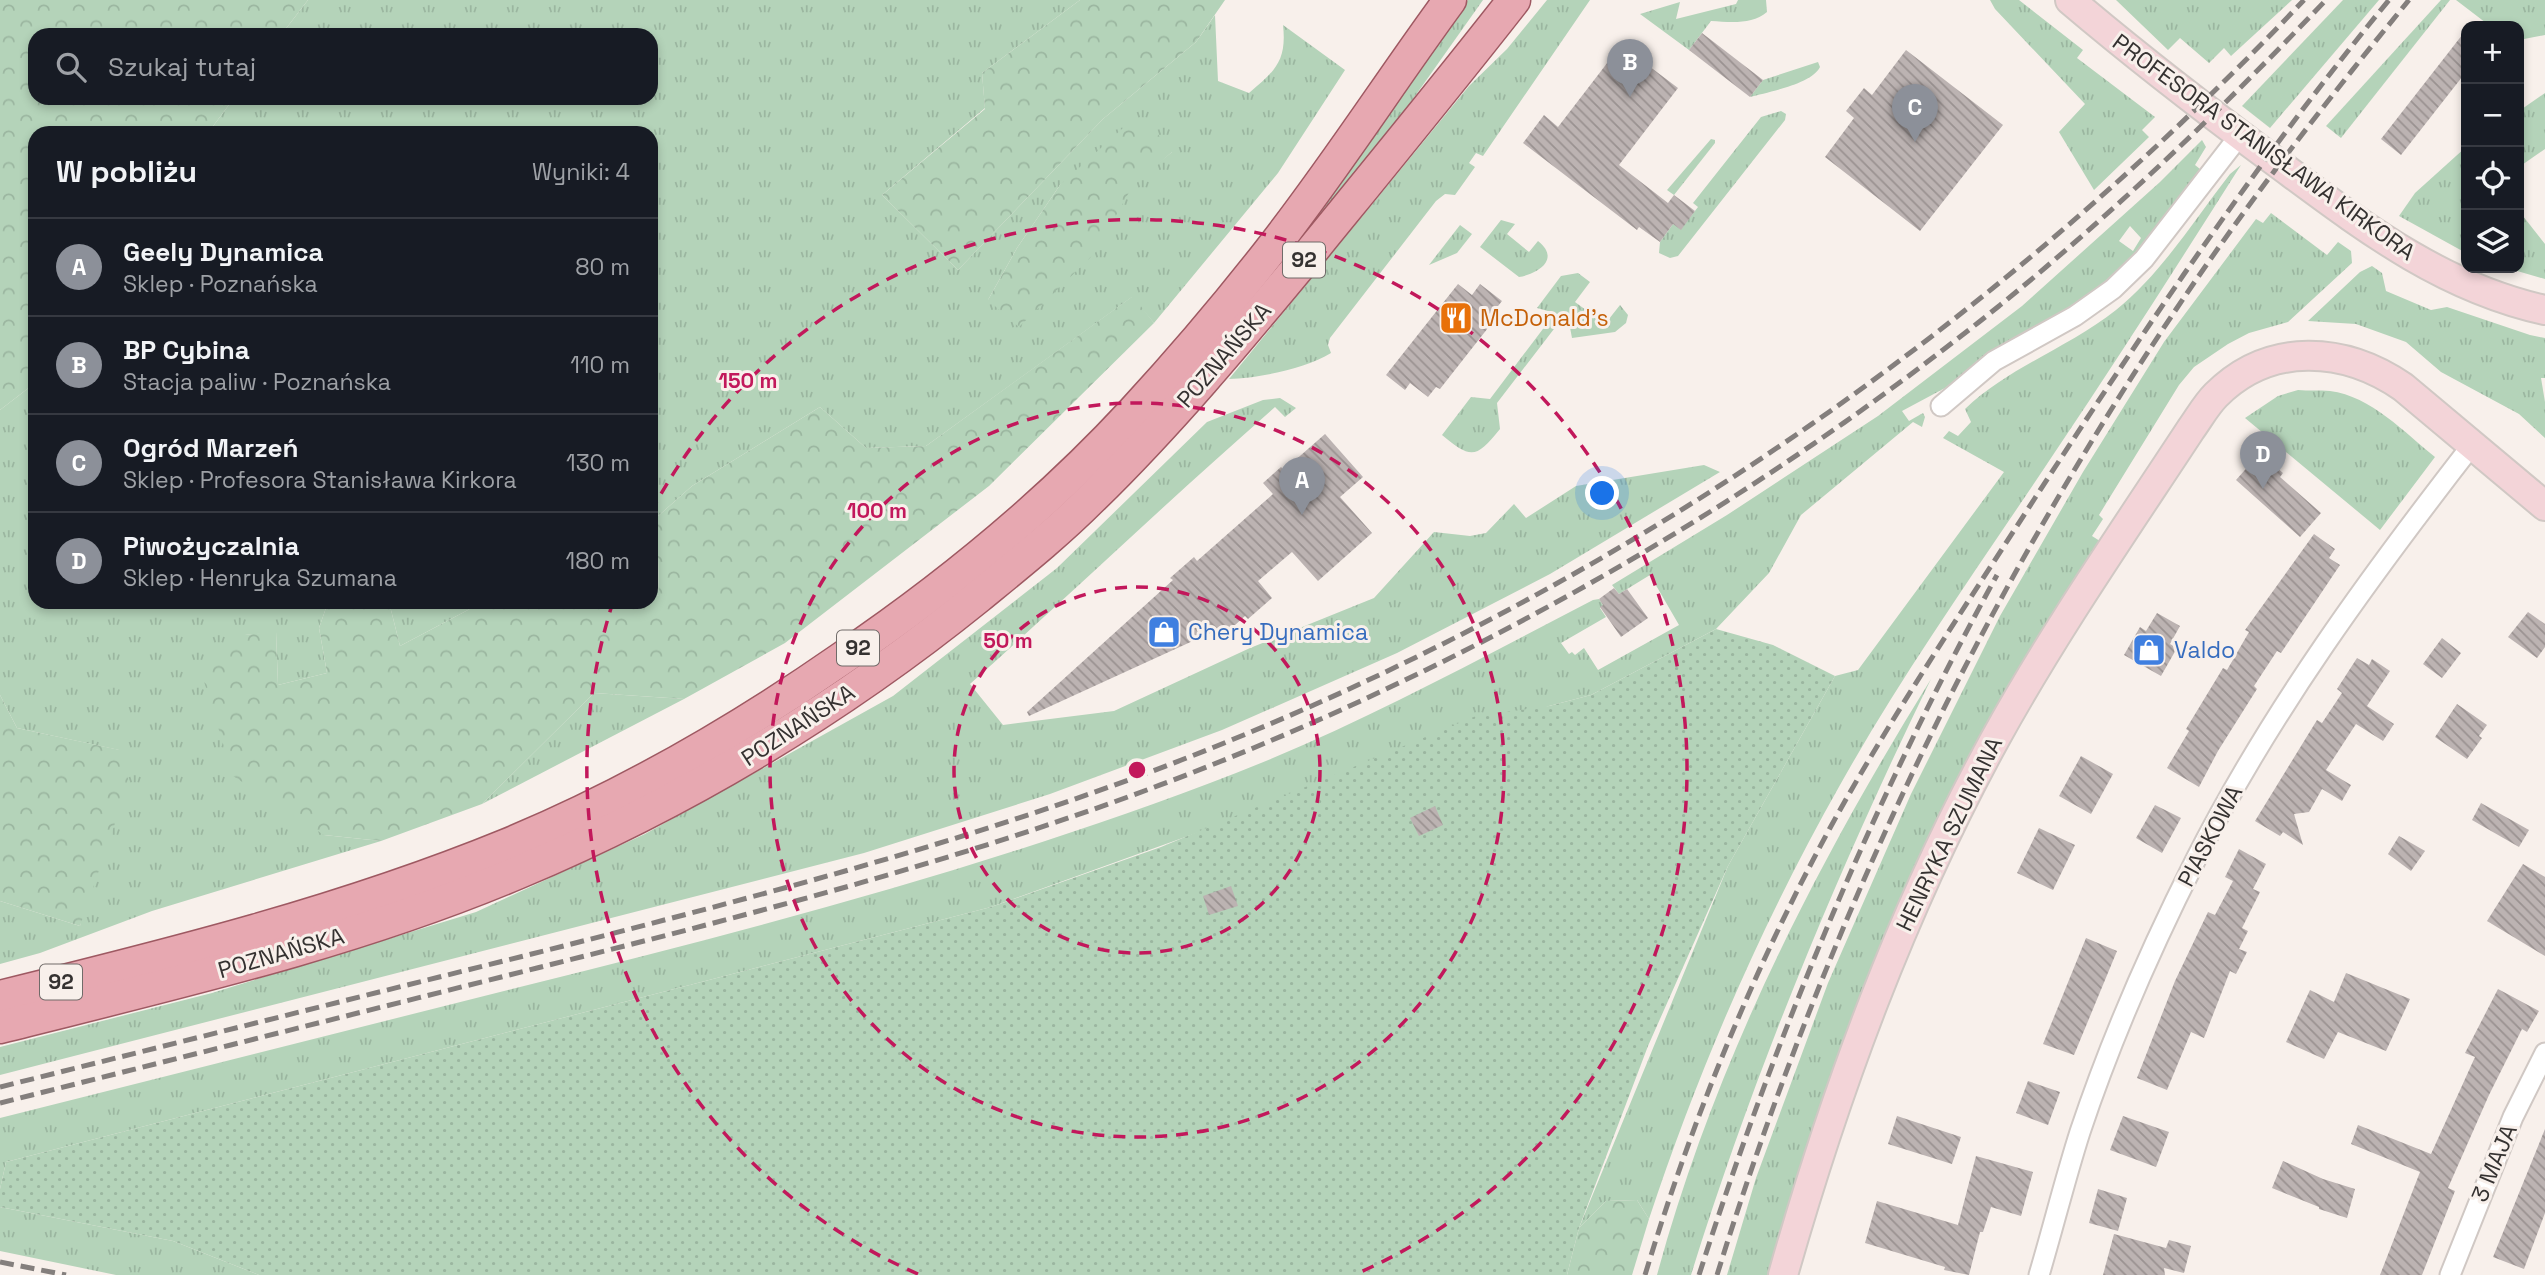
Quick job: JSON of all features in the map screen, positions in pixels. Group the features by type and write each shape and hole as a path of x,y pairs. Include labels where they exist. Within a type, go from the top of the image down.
{"main road":[{"name":"POZNAŃSKA","path":"0,997 303,917 497,849 560,822 660,772 722,738 815,677 919,603 1013,529 1129,416 1197,340 1271,250 1450,0"},
{"name":"POZNAŃSKA","path":"0,1027 285,953 456,897 524,870 635,819 763,750 836,702 942,626 1045,542 1143,447 1265,307 1421,119 1514,0"}],"street":[{"name":"PROFESORA STANISŁAWA KIRKORA","path":"2070,0 2147,65 2240,135 2344,212 2420,263 2476,290 2545,310"},
{"path":"1941,406 1994,361 2075,316 2113,289 2144,260 2240,135"},
{"name":"HENRYKA SZUMANA","path":"1783,1275 1811,1177 1844,1079 1906,917 1934,858 1996,738 2042,658 2216,395 2245,374 2289,357 2326,356 2349,359 2383,373 2403,387 2545,506"},
{"name":"PIASKOWA","path":"2039,1275 2080,1132 2102,1074 2152,953 2200,851 2270,731 2328,642 2361,593 2472,444"},
{"name":"3 MAJA","path":"2450,1275 2513,1117 2545,1053"}],"green space":[{"path":"0,0 308,0 286,28 28,28 28,105 229,105 213,126 28,126 28,388 0,410"},
{"path":"308,0 1080,0 982,73 985,108 882,195 958,270 1103,119 1196,42 1215,15 1218,81 1249,93 1272,71 1281,57 1283,25 1345,70 1278,173 1154,323 1132,297 926,446 866,448 820,407 692,486 658,516 658,126 213,126 229,105 658,105 658,28 286,28","holes":["1172,152 988,300 1017,248 1060,185"]},
{"path":"1080,0 1225,0 1196,42 1103,119 958,270 882,195 985,109 982,73"},
{"path":"1468,0 1483,0 1396,123 1294,248 1292,245"},
{"path":"1547,0 1590,0 1483,156 1476,153 1469,163 1475,167 1455,195 1445,194 1436,201 1330,338 1328,345 1331,353 1282,372 1229,379 1469,86 1507,49"},
{"path":"1738,0 1766,0 1767,12 1748,21 1711,21 1689,50 1640,14 1680,2 1676,19 1736,4"},
{"path":"1990,0 2019,0 2083,50 2077,58 2155,117 2142,130 2149,137 2094,190 2059,132 2085,104 1995,9"},
{"path":"2116,0 2292,0 2231,56 2224,48 2209,63 2180,38 2168,50"},
{"path":"2343,0 2379,0 2270,128 2242,106"},
{"path":"2441,0 2450,0 2341,138 2326,126"},
{"path":"2456,0 2545,0 2545,35 2524,39 2524,21 2483,21"},
{"path":"1818,62 1820,67 1815,73 1799,83 1750,97 1763,80"},
{"path":"2545,93 2545,149 2524,164 2524,147 2524,108"},
{"path":"1781,111 1786,114 1785,120 1678,256 1670,258 1659,253 1660,242 1673,224 1681,229 1698,207 1693,203 1761,117"},
{"path":"1152,127 1172,152 1132,187 1095,253 1019,327 988,300 1017,248 1060,185 1123,128"},
{"path":"1711,139 1715,140 1715,143 1674,195 1667,190"},
{"path":"2202,140 2206,147 2195,165 2200,169 2136,254 2103,287 1945,388 1902,411 1909,421 1923,413 1925,417 1922,427 1913,422 1801,515 1769,573 1716,629 1591,695 1549,706 991,907 6,1162 0,1189 0,1118 704,940 883,891 1061,836 1149,806 1282,754 1372,713 1599,599 1603,605 1600,608 1606,617 1561,643 1569,654 1572,652 1575,655 1584,648 1598,670 1679,625 1650,575 1619,594 1612,585 1727,515 1878,416 2022,306 2160,182","holes":["2130,226 2141,238 2133,251 2119,241"]},
{"path":"2461,152 2461,250 2399,216 2415,193"},
{"path":"2241,165 2102,381 1917,658 1840,785 1784,890 1734,997 1689,1107 1649,1219 1637,1200 1606,1201 1579,1228 1728,866 1835,676 1858,670 2004,472 1943,438 1949,431 1958,436 1971,422 1965,409 1982,394 2098,323 2133,295 2163,263 2230,174"},
{"path":"2271,213 2327,255 2338,242 2351,251 2352,263 2288,322 2249,333 2228,344 2194,367 2179,385 2099,515 2103,519 2092,536 2103,543 2004,701 1772,1275 1727,1275 1756,1178 1828,983 1911,794 2000,616 2083,472 2164,342 2256,219 2263,223"},
{"path":"2524,217 2545,244 2545,279 2524,273"},
{"path":"1501,220 1515,224 1507,234 1529,252 1538,241 1545,248 1547,260 1544,265 1533,273 1519,277 1480,247"},
{"path":"1460,225 1472,234 1457,253 1429,265"},
{"path":"2372,266 2382,273 2386,291 2431,310 2447,307 2545,338 2545,378 2541,378 2545,402 2545,438 2519,414 2441,372 2406,342 2356,324 2308,321 2360,272"},
{"path":"1578,273 1590,282 1575,302 1605,324 1620,305 1628,315 1626,323 1615,332 1572,338 1567,312 1497,403 1500,429 1492,439 1473,452 1467,452 1452,443 1442,435 1471,397 1490,399 1555,313 1537,308 1561,276"},
{"path":"1133,296 1154,323 989,486 785,643 684,699 594,693 482,804 381,841 324,835 233,776 202,675 245,635 276,631 278,685 327,673 319,628 326,609 391,609 400,646 470,609 658,609 658,516 692,486 820,407 866,448 926,446"},
{"path":"28,388 28,609 326,609 319,628 327,673 278,685 276,632 245,635 324,835 381,841 152,911 40,953 0,964 0,901 80,926 119,750 17,728 0,695 0,410"},
{"path":"2298,390 2330,391 2359,400 2387,417 2435,457 2380,530 2245,418 2278,396"},
{"path":"1280,398 1296,408 1285,417 1275,407 970,684 1003,725 1114,711 1250,648 1374,598 1434,532 1470,536 1486,533 1514,504 1526,518 1576,486 1704,465 1720,472 1550,574 1397,653 1222,730 1050,794 864,853 0,1075 0,1047 212,993 476,912 645,834 893,696 1057,568 1207,422 1263,400"},
{"path":"391,609 470,609 400,646"},
{"path":"1716,629 1773,645 1835,676 1728,866 1648,1046 1579,1228 1567,1275 259,1275 173,1241 0,1207 0,1189 6,1162 991,907 1161,847 1476,716 1549,706 1591,695"},
{"path":"1931,679 1863,825 1800,972 1742,1123 1691,1275 1657,1275 1708,1118 1772,967 1847,821"},
{"path":"594,693 684,699 482,804"},
{"path":"0,695 17,728 120,750 129,782 80,926 0,901"},
{"path":"1637,1200 1649,1219 1632,1275 1567,1275 1579,1228 1606,1201"},
{"path":"0,1207 173,1241 259,1275 116,1275 0,1251"}],"building":[{"path":"1702,33 1763,80 1750,97 1689,50"},
{"path":"2461,36 2461,78 2401,155 2381,139"},
{"path":"1621,45 1678,88 1619,165 1668,203 1674,195 1695,211 1681,230 1673,224 1660,242 1639,227 1637,230 1523,143 1544,115 1558,127"},
{"path":"1906,50 2003,125 1920,231 1825,157 1854,118 1846,111 1864,88 1872,95"},
{"path":"1458,284 1472,295 1480,284 1502,301 1491,315 1495,319 1440,389 1436,387 1428,397 1410,383 1405,390 1386,375"},
{"path":"1325,434 1363,477 1340,497 1372,533 1318,581 1292,552 1258,581 1272,598 1248,619 1245,616 1224,635 1219,629 1029,716 1027,712 1173,580 1170,578 1194,557 1197,561 1273,494 1263,483 1281,467 1284,470"},
{"path":"2260,453 2283,473 2280,477 2321,513 2300,537 2236,480"},
{"path":"2314,534 2335,549 2329,558 2340,565 2281,653 2277,651 2254,686 2257,689 2199,787 2167,768 2189,731 2186,729 2223,668 2227,670 2249,632 2245,630"},
{"path":"1614,588 1619,594 1627,589 1648,618 1621,637 1600,607 1603,605 1599,599"},
{"path":"2528,612 2545,624 2545,647 2537,658 2508,637"},
{"path":"2157,613 2180,626 2170,644 2177,648 2161,676 2124,655 2140,627 2146,631"},
{"path":"2442,638 2461,653 2442,678 2423,664"},
{"path":"2357,658 2369,665 2372,659 2390,671 2367,706 2394,724 2383,741 2356,724 2326,770 2351,785 2342,801 2322,789 2309,812 2294,814 2303,845 2283,832 2280,836 2255,821 2317,720 2322,723 2342,693 2337,689"},
{"path":"2457,704 2487,725 2479,736 2482,738 2467,759 2435,737"},
{"path":"2081,756 2113,774 2091,814 2059,796"},
{"path":"2481,803 2529,830 2519,847 2472,820"},
{"path":"2155,805 2181,818 2162,853 2136,838"},
{"path":"1435,806 1443,825 1419,836 1410,818"},
{"path":"2039,828 2075,845 2053,890 2017,873"},
{"path":"2399,836 2425,851 2411,871 2388,854"},
{"path":"2239,849 2266,864 2253,889 2260,892 2242,928 2248,931 2239,949 2247,952 2236,974 2230,971 2204,1038 2191,1032 2167,1090 2137,1078 2175,981 2208,912 2215,915 2233,881 2225,877"},
{"path":"2523,864 2545,877 2545,956 2487,921"},
{"path":"1231,886 1238,906 1209,915 1203,896"},
{"path":"2086,938 2117,951 2074,1055 2043,1044"},
{"path":"2346,973 2410,999 2386,1051 2338,1032 2324,1059 2286,1042 2310,990 2334,1002"},
{"path":"2498,989 2539,1011 2527,1032 2522,1029 2489,1095 2448,1188 2455,1191 2422,1275 2380,1275 2420,1172 2351,1144 2358,1125 2431,1154 2475,1057 2465,1053"},
{"path":"2028,1081 2060,1092 2048,1125 2016,1113"},
{"path":"1897,1116 1961,1137 1952,1164 1888,1144"},
{"path":"2123,1116 2169,1132 2156,1167 2110,1150"},
{"path":"2545,1129 2545,1213 2524,1269 2493,1257"},
{"path":"1976,1156 2033,1172 2021,1216 1991,1207 1983,1232 1980,1232 1969,1275 1944,1270 1945,1267 1865,1243 1877,1201 1958,1225"},
{"path":"2283,1161 2323,1179 2355,1189 2347,1218 2272,1188"},
{"path":"2098,1189 2127,1198 2118,1231 2089,1223"},
{"path":"2114,1234 2166,1248 2169,1240 2191,1246 2184,1273 2164,1268 2165,1275 2103,1275"}],"railway":[{"path":"0,1087 631,929 890,858 976,832 1145,774 1229,741 1380,675 1527,600 1669,518 1806,428 1939,331 2066,227 2188,117 2304,0"},
{"path":"0,1103 696,928 934,861 1013,837 1168,782 1389,688 1602,577 1705,515 1806,449 1904,379 1999,306 2126,196 2248,80 2326,0"},
{"path":"1645,1275 1683,1160 1726,1047 1775,936 1854,786 1956,621 2162,307 2294,120 2389,0"},
{"path":"1717,1275 1758,1150 1803,1027 1853,906 1906,786 2026,553 2092,440 2221,244 2344,80 2409,0"},
{"path":"1699,1275 1761,1095 1831,918 1910,745 1997,575"},
{"path":"0,1262 66,1275"}],"place":[{"name":"BP Cybina","path":"1630,97"},
{"name":"Ogród Marzeń","path":"1915,142"},
{"name":"McDonald's","path":"1456,318"},
{"name":"Piwożyczalnia","path":"2263,489"},
{"name":"Geely Dynamica","path":"1302,515"},
{"name":"Chery Dynamica","path":"1164,632"},
{"name":"Valdo","path":"2149,650"}]}
